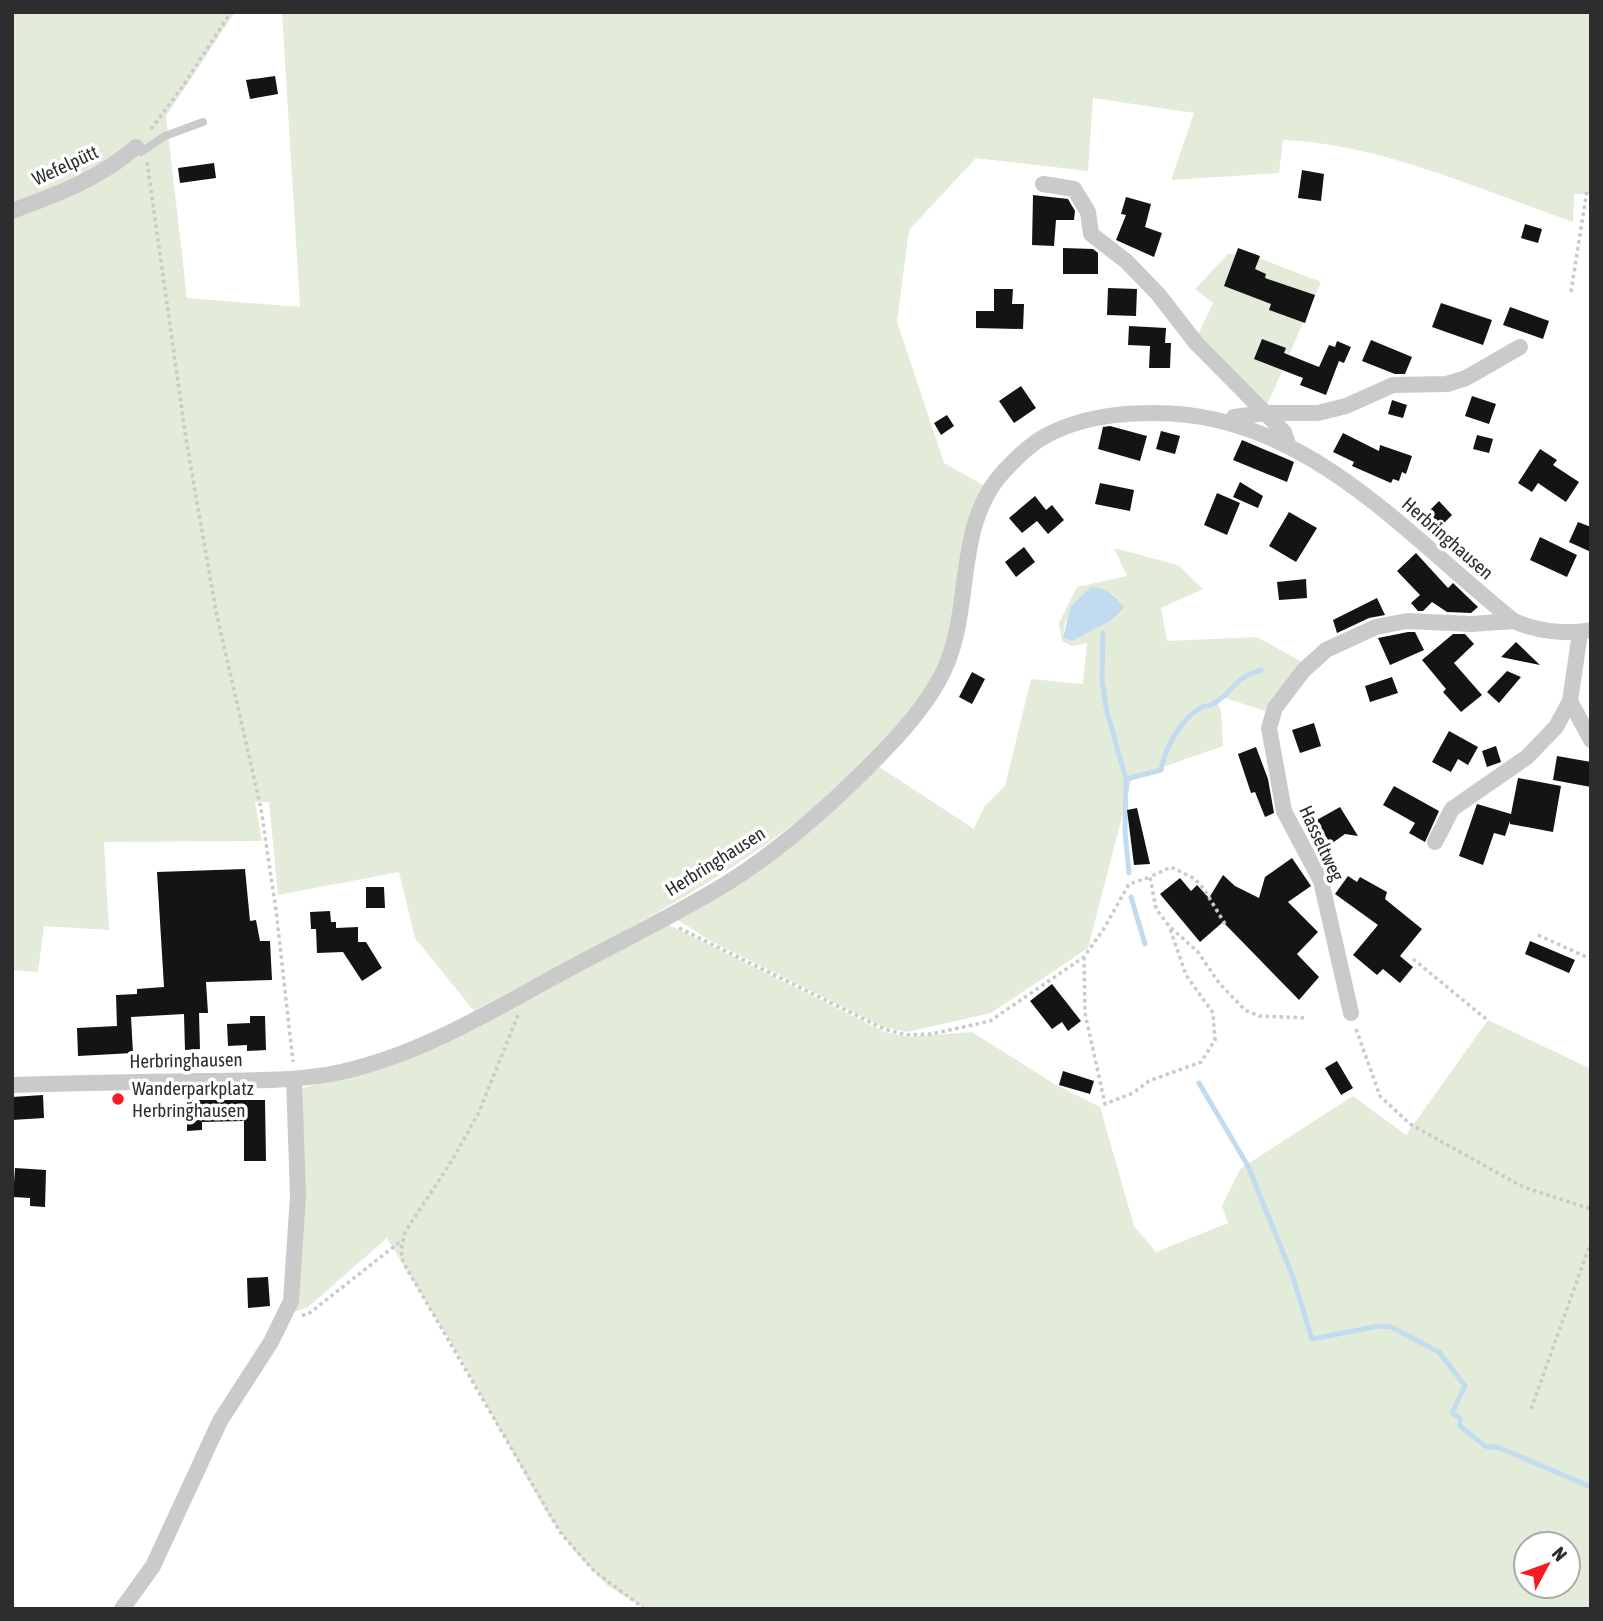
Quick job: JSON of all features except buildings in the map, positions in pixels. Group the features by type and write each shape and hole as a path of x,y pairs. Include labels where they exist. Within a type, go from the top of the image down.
{"street":[{"name":"Wefelpütt","path":"12,211 83,183 138,149"},
{"name":"Herbringhausen","path":"1043,184 1074,189 1088,212 1091,234 1126,261 1158,294 1196,343 1284,432 1288,444"},
{"name":"Herbringhausen","path":"1231,423 1234,417 1266,413 1318,413 1346,406 1393,384 1447,384 1466,378 1520,347"},
{"name":"Herbringhausen","path":"12,1084 294,1079 336,1074 394,1056 438,1038 726,884 790,838 836,798 898,737 925,703 940,680 958,635 972,524 990,487 1022,452 1044,437 1079,421 1124,413 1167,413 1231,423 1288,444 1357,489 1514,621 1536,628 1585,632"},
{"name":"Hasseltweg","path":"1351,1013 1321,881 1284,811 1269,728 1275,708 1303,671 1326,650 1376,626 1407,621 1471,624 1514,621"},
{"path":"1435,842 1452,809 1514,768 1544,741 1570,701 1585,632"},
{"path":"1570,701 1591,740"},
{"path":"122,1609 149,1573 169,1535 224,1412 286,1316 294,1284 298,1196 294,1079"}],"lane":[{"path":"138,149 203,122"}],"path":[{"path":"231,12 138,149 147,160 186,439 216,611 261,809 278,923 294,1079"},
{"path":"1571,292 1587,190 1591,190"},
{"path":"667,916 679,928 884,1029 906,1035 931,1034 990,1021 1083,957 1103,930 1129,884 1171,867 1195,879 1225,924"},
{"path":"1150,877 1156,909 1169,926 1198,952 1219,984 1245,1010 1259,1016 1307,1018"},
{"path":"1083,957 1085,1013 1105,1104 1133,1093 1149,1081 1201,1062 1215,1040 1213,1013 1186,975 1169,926"},
{"path":"1538,935 1591,959"},
{"path":"1413,959 1486,1019"},
{"path":"286,1316 307,1315 402,1240 479,1112 501,1062 521,1005 518,996"},
{"path":"1351,1013 1380,1097 1410,1124 1522,1187 1591,1209"},
{"path":"402,1240 403,1262 559,1532 615,1590 645,1609"},
{"path":"1531,1409 1591,1242"}],"green space":[{"path":"12,12 235,12 166,116 187,298 300,307 282,12 1591,12 1591,194 1574,194 1573,222 1393,159 1319,143 1283,140 1279,173 1171,180 1194,113 1093,98 1088,171 976,158 909,230 897,322 944,463 985,486 974,508 967,532 950,630 934,679 914,711 897,730 826,797 780,834 682,898 474,1011 415,938 399,872 278,895 269,802 255,802 262,841 104,842 109,930 44,926 38,972 12,970"},
{"path":"1228,254 1251,255 1321,282 1267,405 1198,335 1213,303 1195,289"},
{"path":"1114,548 1178,565 1203,589 1161,608 1167,641 1257,637 1304,663 1268,712 1222,697 1217,702 1221,711 1223,746 1132,778 1088,948 991,1013 907,1032 883,1027 709,940 675,918 875,764 974,829 984,807 1005,786 1031,679 1083,684 1087,643 1072,646 1062,641 1059,623 1077,587 1127,576","holes":["1112,593 1123,608 1112,620 1072,641 1063,636 1065,622"]},
{"path":"665,923 885,1032 908,1037 972,1032 1056,1085 1100,1107 1134,1226 1156,1252 1228,1223 1222,1206 1240,1169 1353,1096 1406,1135 1488,1020 1589,1068 1591,1065 1591,1609 646,1609 608,1586 576,1553 548,1515 453,1346 387,1238 308,1307 291,1313 293,1091 405,1058"}],"water":[{"path":"1091,587 1110,593 1124,608 1112,620 1072,641 1063,637 1071,606"}],"waterway":[{"path":"1103,633 1102,682 1107,712 1126,779 1125,832 1129,873"},
{"path":"1126,779 1161,770 1170,743 1187,718 1202,707 1220,700 1243,678 1261,670"},
{"path":"1131,897 1145,944"},
{"path":"1199,1083 1248,1166 1293,1277 1312,1339 1379,1326 1391,1327 1439,1352 1465,1386 1452,1413 1460,1418 1460,1426 1485,1446 1500,1448 1591,1487"}],"place":[{"name":"Wanderparkplatz Herbringhausen","path":"118,1099"}]}
